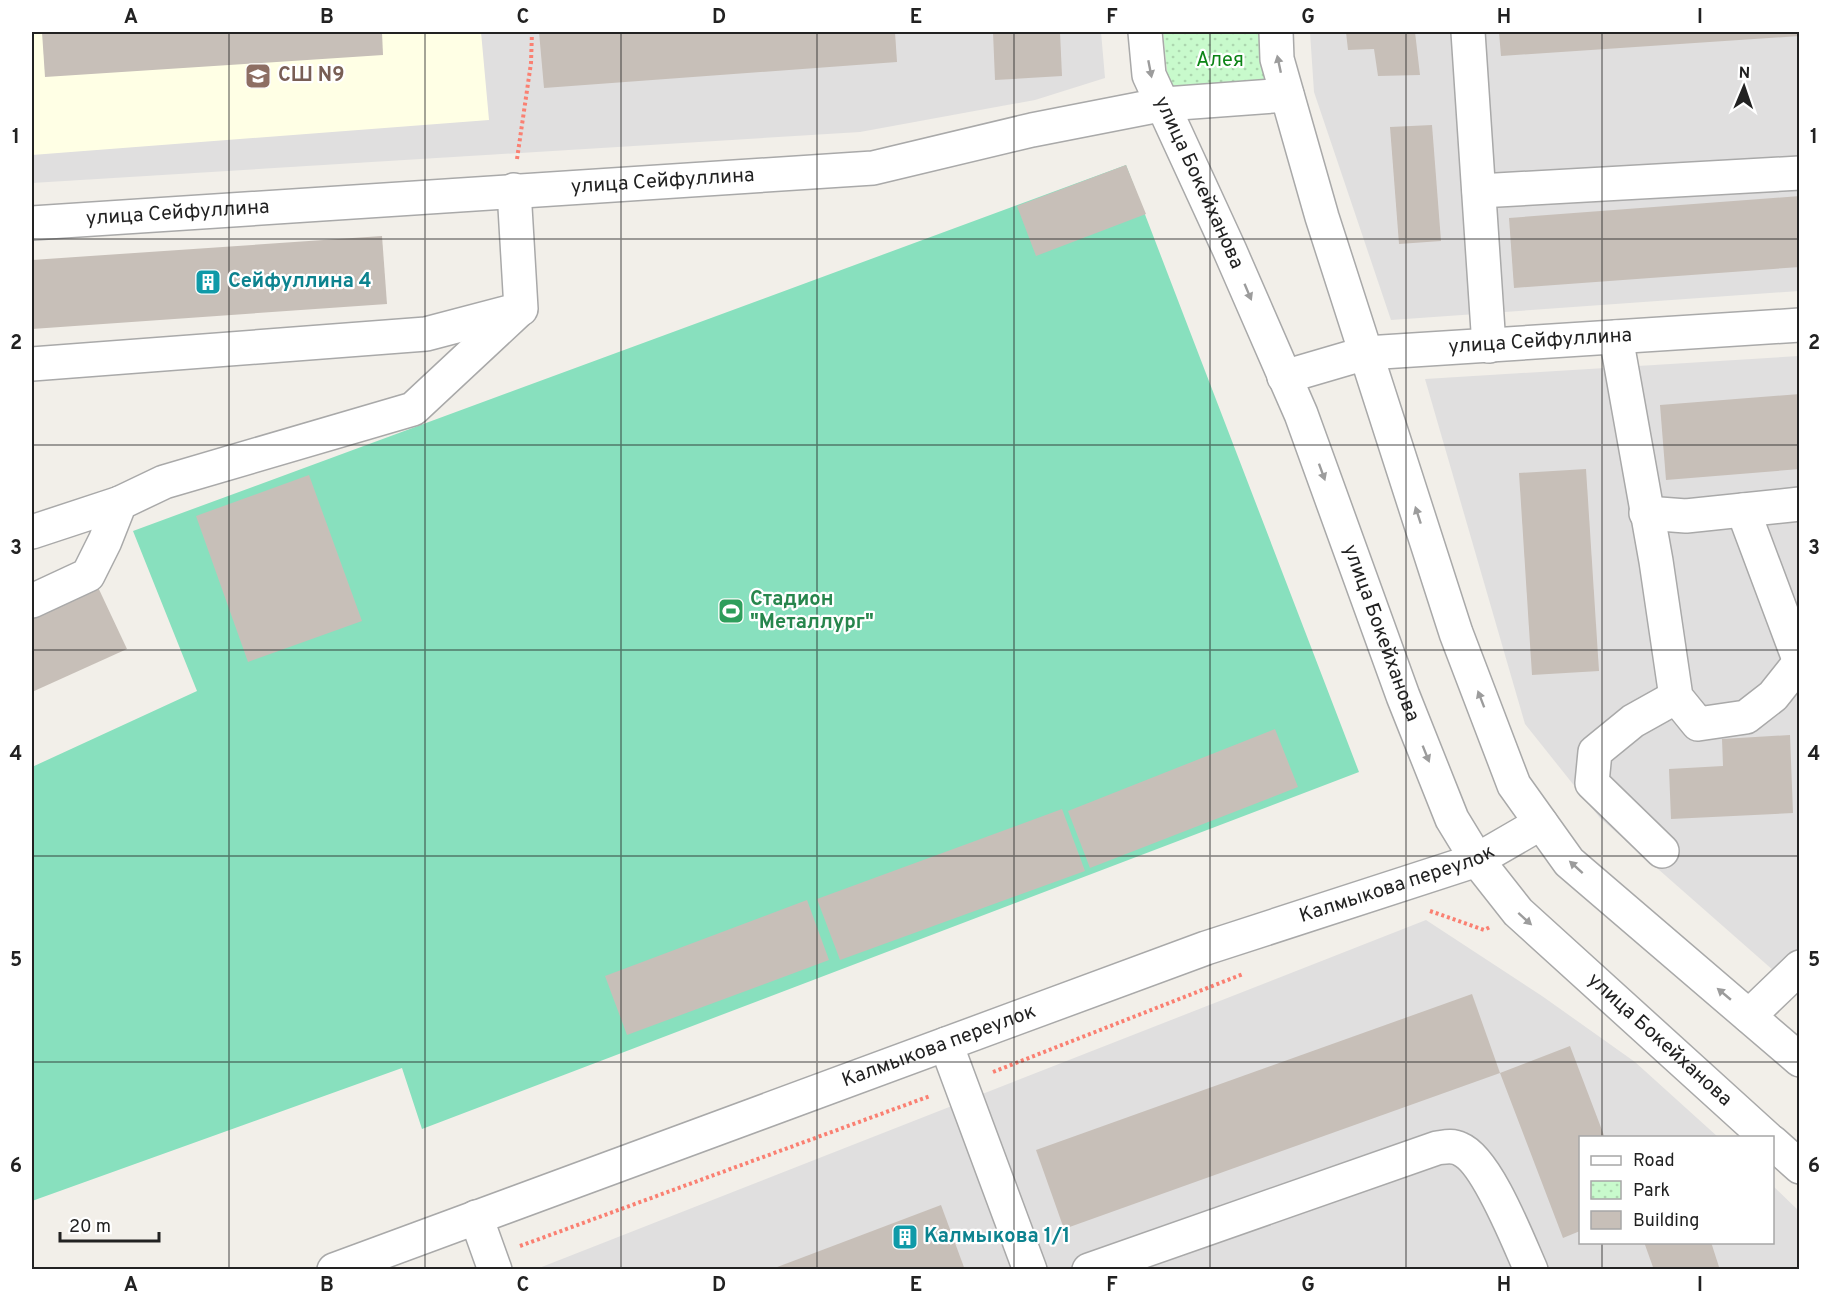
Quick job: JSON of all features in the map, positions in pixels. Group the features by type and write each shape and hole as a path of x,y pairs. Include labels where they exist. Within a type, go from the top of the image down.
{"street":[{"name":"улица Бокейханова","path":"1145,32 1149,75 1165,104 1301,414 1431,768 1452,819 1477,860 1518,912 1766,1136"},
{"path":"1275,32 1277,59 1322,217 1464,655 1514,785 1569,862 1800,1060"},
{"path":"1468,32 1489,346"},
{"name":"улица Сейфуллина","path":"32,223 873,168 1032,130 1165,104 1287,95"},
{"path":"1479,191 1800,173"},
{"path":"514,190 521,309"},
{"path":"32,364 426,334 521,309"},
{"path":"32,532 120,503 164,482 413,409 521,309"},
{"name":"улица Сейфуллина","path":"1284,377 1366,353 1800,325"},
{"path":"1616,337 1676,697 1698,724 1746,717 1773,696 1800,662 1743,510"},
{"path":"32,601 88,575 120,503"},
{"path":"1646,513 1686,516 1800,504"},
{"path":"1662,851 1592,783 1595,752 1633,721 1676,697"},
{"name":"Калмыкова переулок","path":"334,1269 1206,948 1477,860 1541,823"},
{"path":"1749,1016 1800,967"},
{"path":"946,1044 1030,1269"},
{"path":"1774,1143 1800,1167"},
{"path":"1089,1269 1437,1148 1452,1146 1470,1155 1481,1166 1531,1269"},
{"path":"476,1217 493,1263"}],"path":[{"path":"514,190 531,63 532,32"},
{"path":"1421,908 1484,930 1518,912"},
{"path":"493,1263 1246,973"}],"shaded area":[{"path":"32,32 1101,32 1105,78 1035,100 860,132 32,183"},
{"name":"СШ N9","path":"32,32 481,32 489,120 32,155"},
{"path":"1310,32 1799,32 1799,291 1391,320 1314,92"},
{"path":"1799,356 1799,993 1600,818 1525,724 1425,379"},
{"path":"1426,920 1542,996 1635,1062 1717,1136 1579,1136 1579,1244 1774,1244 1774,1187 1799,1211 1799,1270 534,1270"}],"green space":[{"name":"Алея","path":"1163,32 1271,32 1278,87 1169,90"},
{"name":"Стадион \"Металлург\"","path":"1126,165 1359,772 422,1129 402,1068 32,1201 32,767 197,691 133,531"}],"building":[{"path":"42,32 382,32 383,55 45,77"},
{"path":"539,32 895,32 897,62 544,88"},
{"path":"993,32 1060,32 1062,76 995,80"},
{"path":"1346,32 1415,32 1420,75 1378,76 1374,49 1348,50"},
{"path":"1499,32 1800,32 1800,36 1501,56"},
{"path":"1432,125 1441,241 1399,244 1390,127"},
{"path":"1126,165 1146,214 1036,256 1017,206"},
{"path":"1800,196 1800,267 1514,288 1509,218"},
{"name":"Сейфуллина 4","path":"382,236 387,304 32,329 32,260"},
{"path":"1800,394 1800,469 1666,480 1660,405"},
{"path":"1586,469 1599,671 1532,675 1519,473"},
{"path":"309,475 362,621 248,662 196,516"},
{"path":"96,583 127,649 32,692 32,613"},
{"path":"1275,729 1298,787 1090,868 1068,811"},
{"path":"1790,735 1793,813 1671,819 1669,769 1723,766 1722,739"},
{"path":"1062,809 1085,871 840,960 817,899"},
{"path":"807,900 829,960 627,1035 605,976"},
{"path":"1472,994 1500,1073 1064,1229 1036,1150"},
{"path":"1570,1046 1604,1136 1579,1136 1579,1231 1563,1238 1500,1073"},
{"name":"Калмыкова 1/1","path":"941,1205 965,1270 772,1269"},
{"path":"1645,1244 1712,1244 1720,1270 1654,1270"}],"place":[{"name":"СШ N9","path":"258,76"},
{"name":"Сейфуллина 4","path":"208,282"},
{"name":"Стадион \"Металлург\"","path":"731,611"},
{"name":"Калмыкова 1/1","path":"905,1237"}]}
